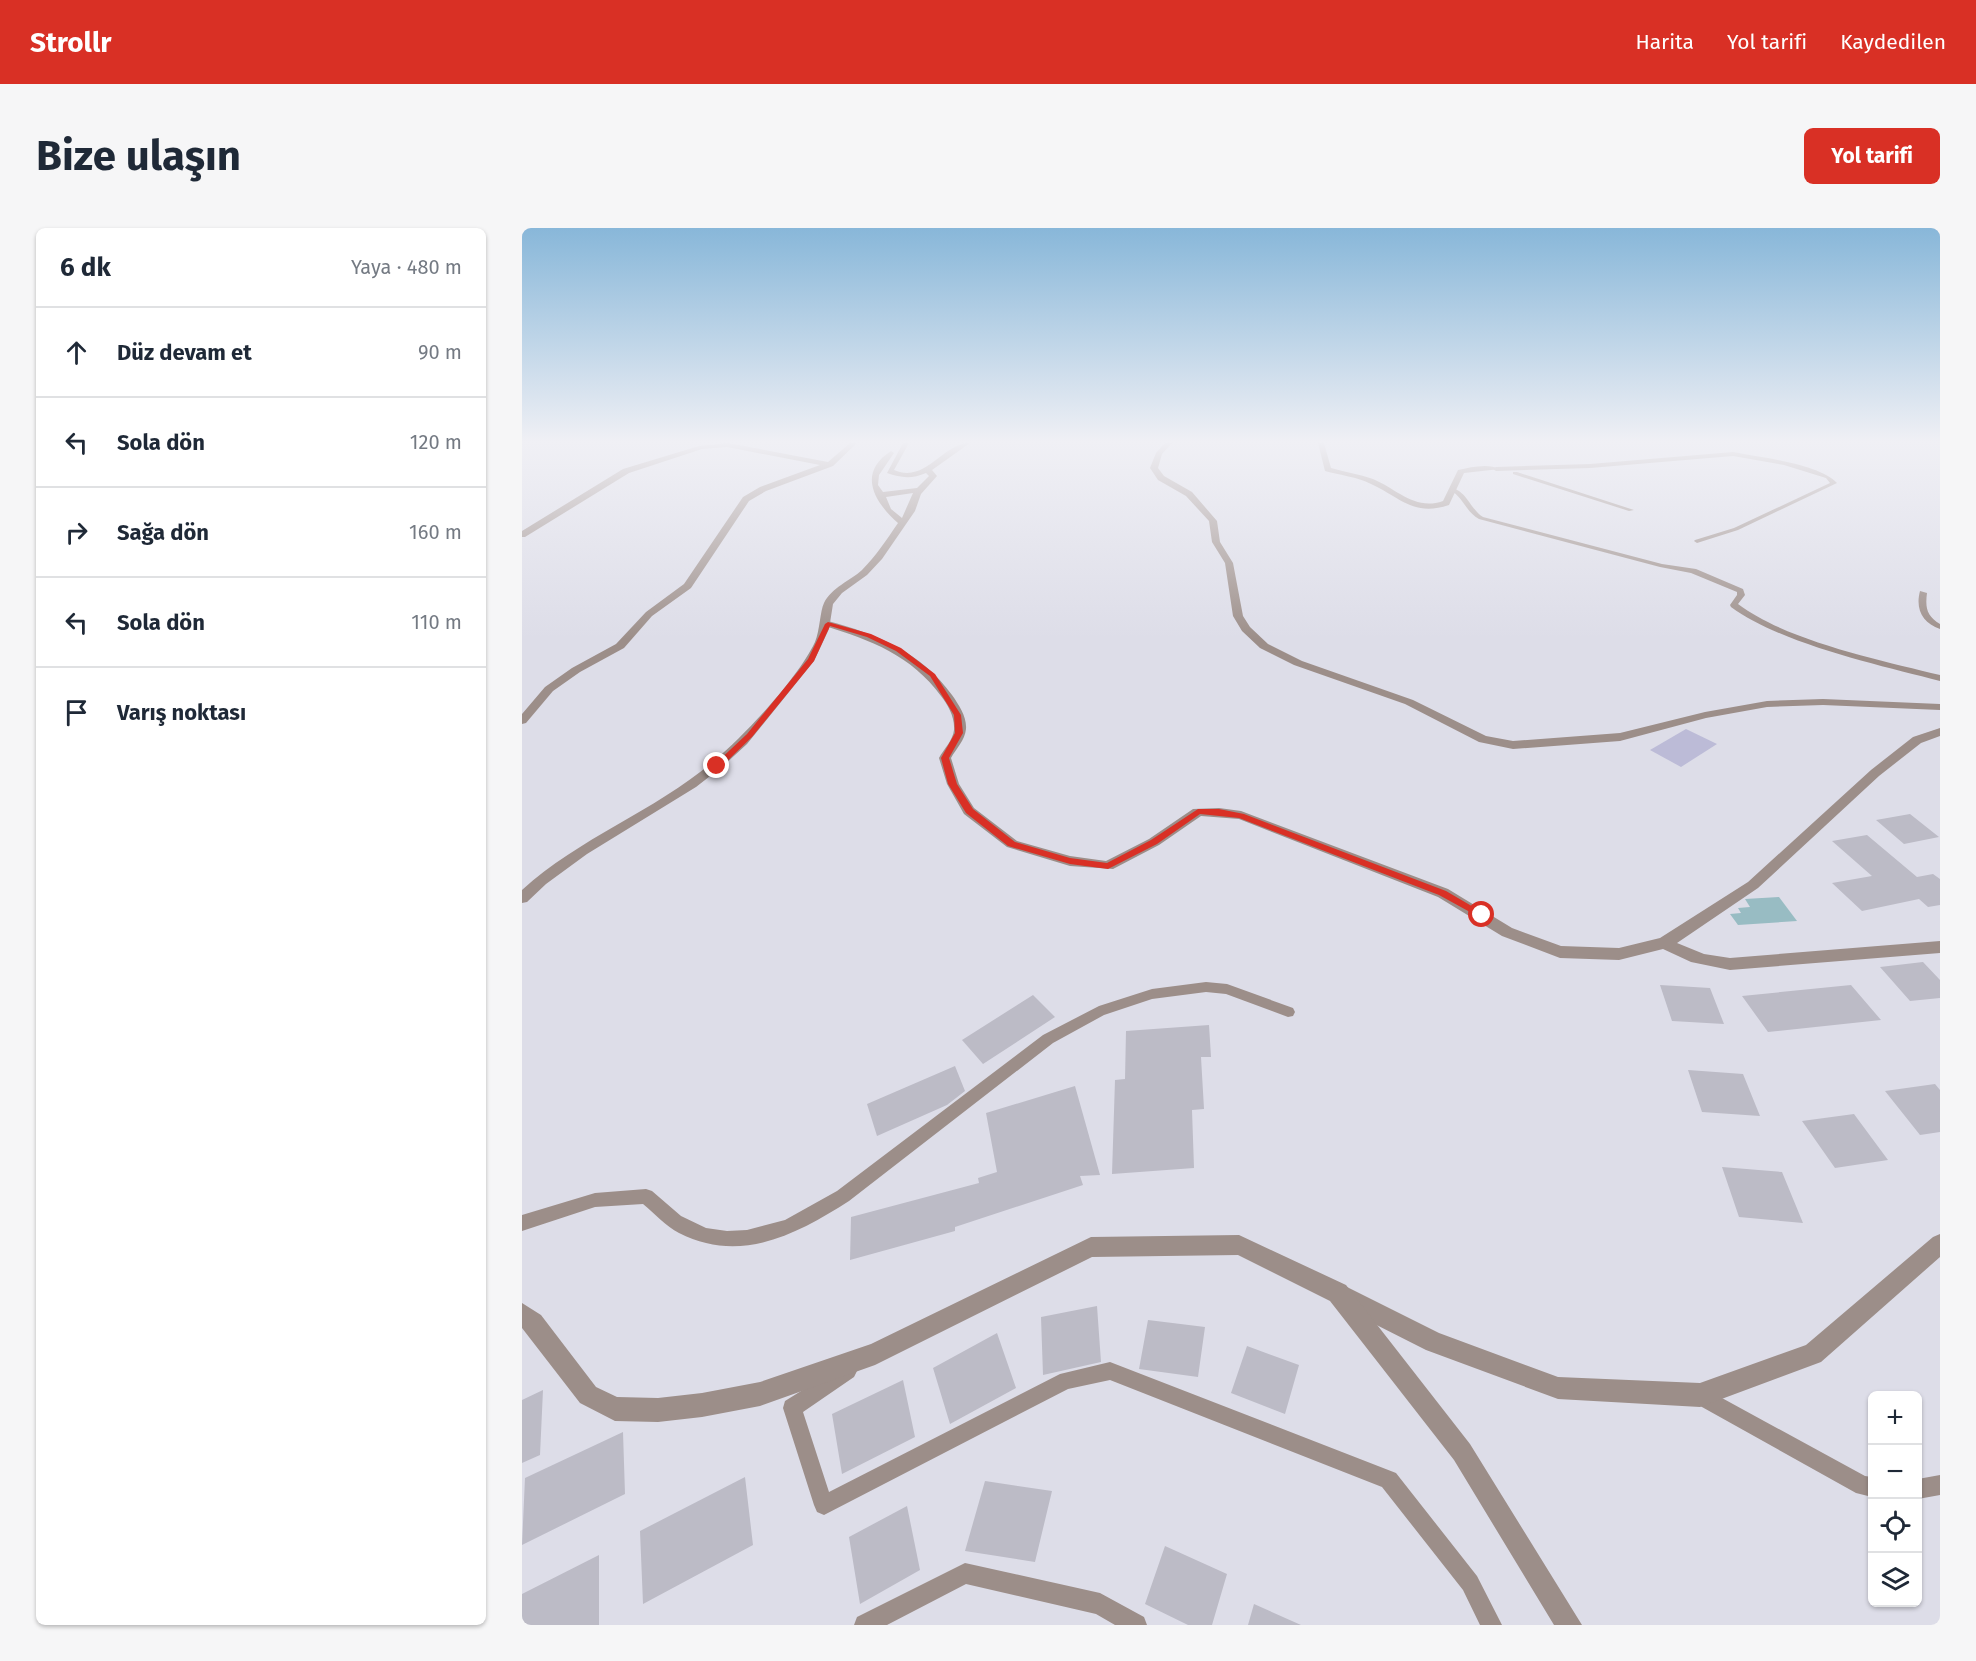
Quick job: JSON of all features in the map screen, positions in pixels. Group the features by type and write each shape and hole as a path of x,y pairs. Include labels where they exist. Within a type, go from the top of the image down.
{"street":[{"path":"522,535 566,508"},
{"path":"522,721 542,695 557,682 621,646 649,614 688,586 717,538 739,508"},
{"path":"888,508 903,523"},
{"path":"522,898 546,875 580,851 692,784 736,750 811,660 828,624 828,604 839,591 864,573 879,557 911,508"},
{"path":"1202,508 1213,521 1216,542 1229,563 1238,616 1246,629 1264,646 1298,663 1408,702 1483,739 1513,746 1620,737 1705,715 1767,704 1823,702 1940,707"},
{"path":"828,624 869,635 899,649 933,675 958,715 959,733 945,758 952,784 969,811 1012,844 1070,861 1108,866 1154,842 1198,812 1219,812 1251,819 1443,893 1507,932 1560,952 1619,954 1665,943 1753,885 1875,773 1917,740 1940,732"},
{"path":"1665,943 1683,954 1705,962 1730,964 1940,947"},
{"path":"522,1314 533,1323 588,1395 615,1409 658,1410 702,1405 760,1394 875,1354 1091,1247 1239,1245 1434,1342 1558,1388 1700,1395 1813,1354 1940,1244"},
{"path":"1338,1293 1462,1452 1569,1625"}],"lane":[{"path":"1469,508 1471,513 1481,518 1628,557 1693,571 1740,591 1742,595 1734,605 1765,624 1829,646 1940,678"},
{"path":"1625,508 1631,510"},
{"path":"1697,541 1736,530 1781,508"},
{"path":"1923,593 1921,608 1926,616 1940,627"},
{"path":"522,1223 595,1200 646,1196 687,1229 706,1236 732,1239 774,1232 810,1218 843,1196 1048,1039 1099,1011 1152,994 1206,987 1227,988 1288,1012"},
{"path":"875,1354 792,1408 824,1505 1066,1380 1110,1371 1389,1480 1470,1584 1491,1625"},
{"path":"1700,1395 1863,1486 1868,1487"},
{"path":"1922,1488 1940,1485"},
{"path":"865,1625 965,1573 1100,1604 1136,1625"}],"shaded area":[{"path":"1686,729 1717,744 1681,767 1650,750"},
{"path":"1779,897 1797,921 1738,925 1730,914 1741,913 1738,908 1750,907 1745,899"}],"building":[{"path":"1910,814 1939,837 1904,844 1876,820"},
{"path":"1867,835 1917,877 1933,874 1940,879 1940,905 1928,907 1919,899 1862,911 1832,883 1872,876 1832,841"},
{"path":"1923,962 1940,980 1940,998 1910,1001 1880,967"},
{"path":"1660,985 1710,988 1724,1024 1672,1021"},
{"path":"1851,985 1881,1020 1768,1032 1742,996"},
{"path":"1033,995 1055,1017 983,1064 962,1040"},
{"path":"1209,1025 1211,1057 1201,1057 1204,1109 1192,1110 1194,1168 1112,1174 1115,1080 1125,1079 1126,1031"},
{"path":"955,1066 965,1091 947,1105 877,1136 867,1104"},
{"path":"1688,1070 1743,1074 1760,1116 1702,1112"},
{"path":"1935,1084 1940,1090 1940,1132 1920,1135 1885,1091"},
{"path":"1075,1086 1100,1175 1080,1176 1083,1185 955,1227 955,1231 850,1260 851,1217 979,1183 978,1178 997,1172 986,1113"},
{"path":"1854,1114 1888,1160 1835,1168 1802,1121"},
{"path":"1722,1167 1782,1172 1803,1223 1739,1217"},
{"path":"1097,1306 1101,1362 1043,1375 1041,1317"},
{"path":"1148,1320 1205,1327 1198,1377 1139,1369"},
{"path":"997,1333 1016,1388 950,1424 933,1368"},
{"path":"1247,1346 1299,1365 1285,1414 1231,1393"},
{"path":"903,1380 915,1437 842,1474 832,1414"},
{"path":"543,1390 540,1455 522,1463 522,1400"},
{"path":"623,1432 625,1494 522,1545 525,1478"},
{"path":"745,1477 753,1545 643,1604 640,1531"},
{"path":"985,1481 1052,1491 1035,1562 965,1551"},
{"path":"907,1506 920,1570 860,1604 849,1537"},
{"path":"1165,1546 1227,1574 1212,1625 1188,1625 1145,1604"},
{"path":"599,1555 599,1625 522,1625 522,1594"},
{"path":"1254,1604 1301,1625 1248,1625"}],"route":[{"path":"717,766 750,735 811,660 828,624 869,635 899,649 933,675 958,715 959,733 945,758 952,784 969,811 1012,844 1070,861 1108,866 1154,842 1198,812 1241,815 1443,893 1482,915"}]}
